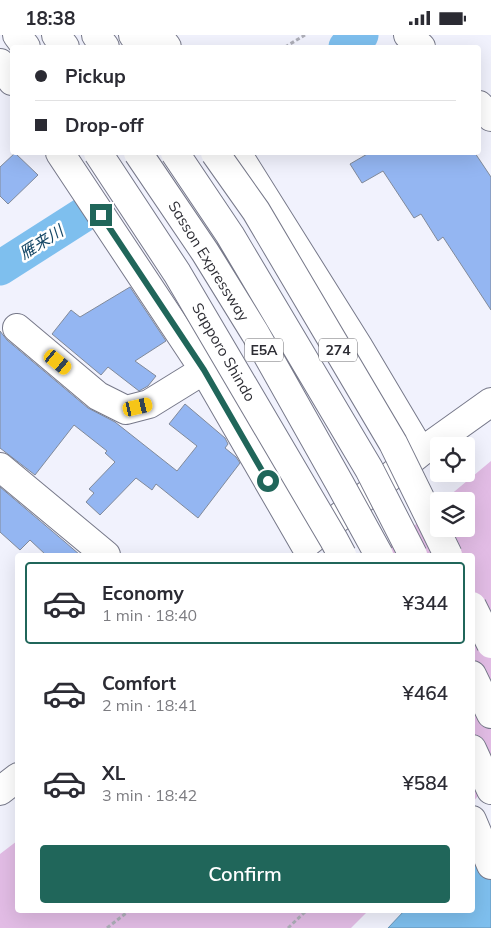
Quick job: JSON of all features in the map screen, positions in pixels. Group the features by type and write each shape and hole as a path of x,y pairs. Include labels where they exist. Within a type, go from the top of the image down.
{"main road":[{"path":"408,35 419,45"},
{"path":"0,63 10,78"},
{"path":"481,107 491,117"},
{"path":"61,155 204,370 298,550 421,452 491,402"},
{"name":"Sapporo Shindo","path":"99,155 177,273 341,553"},
{"name":"Sasson Expressway","path":"139,155 205,252 255,333 378,553"},
{"name":"Sasson Expressway","path":"176,155 230,235 359,452 412,553"},
{"name":"274","path":"216,155 256,211 393,443 447,553"},
{"path":"238,155 358,346 421,452"},
{"path":"17,328 98,396 126,410 149,405 204,370"},
{"path":"0,467 104,553"},
{"path":"475,612 491,644"},
{"path":"475,681 491,714"},
{"path":"475,755 491,790"},
{"path":"0,791 15,779"},
{"path":"475,827 491,865"}],"path":[{"path":"288,45 305,35"},
{"path":"107,928 126,913"},
{"path":"288,928 304,913"}],"shaded area":[{"path":"491,461 491,780 475,800 475,553 381,553 430,512 430,537 475,537 475,492 454,492 466,482 475,482 475,474"},
{"path":"15,843 15,913 366,913 351,928 0,928 0,854"}],"water":[{"path":"491,835 491,928 388,928 402,913 475,913 475,849"}],"building":[{"path":"13,155 17,155 38,175 8,204 0,196 0,167"},
{"path":"366,155 476,155 491,177 491,310 443,237 438,241 421,214 414,218 383,171 362,183 350,164"},
{"path":"130,287 166,341 135,361 156,376 148,386 139,391 108,367 101,375 52,334 71,310 80,317"},
{"path":"0,331 7,340 88,408 115,422 177,471 197,446 169,424 185,404 225,438 228,444 225,448 240,463 198,518 156,484 152,490 136,478 100,515 86,502 94,493 89,489 115,462 105,453 107,451 74,425 35,475 0,448"},
{"path":"0,487 78,553 44,553 30,540 20,550 0,532"}],"waterway":[{"name":"雁来川","path":"348,45 361,35"},
{"name":"雁来川","path":"0,268 83,215"}],"route":[{"path":"101,215 204,370 268,481"}]}
